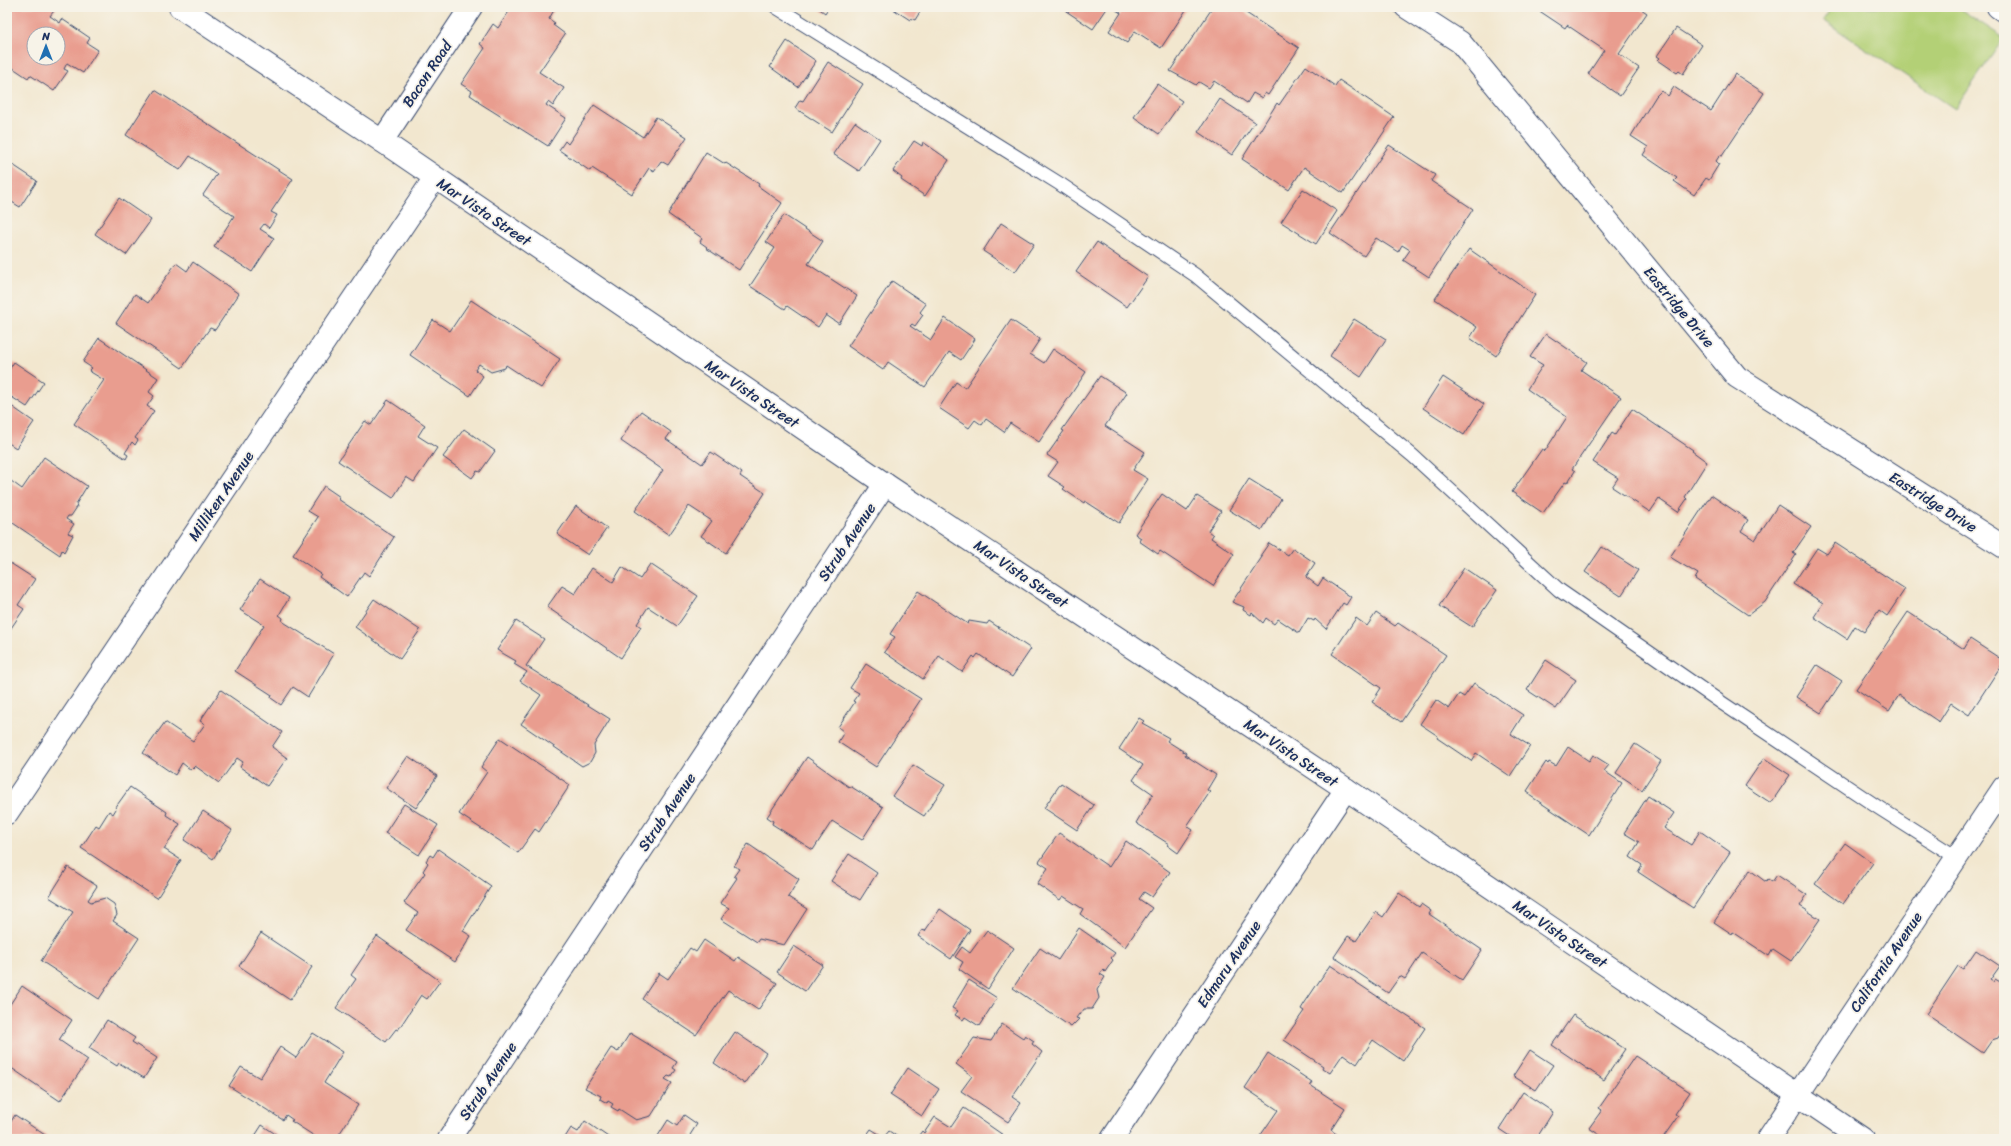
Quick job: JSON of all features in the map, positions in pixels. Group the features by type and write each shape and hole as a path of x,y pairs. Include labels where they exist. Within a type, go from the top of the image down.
{"street":[{"name":"Mar Vista Street","path":"180,7 382,141 434,179 885,484 1346,789 1864,1139"},
{"name":"Bacon Road","path":"382,141 471,7"},
{"name":"Eastridge Drive","path":"1406,7 1460,42 1737,377 2004,547"},
{"path":"1998,7 2004,11"},
{"name":"Milliken Avenue","path":"7,813 434,179"},
{"name":"Strub Avenue","path":"449,1139 885,484"},
{"name":"California Avenue","path":"1768,1139 1956,856 2004,787"},
{"name":"Edmaru Avenue","path":"1112,1139 1346,789"}],"lane":[{"path":"776,7 1060,184 1195,275 1413,456 1559,590 1722,703 1876,806 1956,856"}],"green space":[{"path":"1832,7 1957,7 2004,38 1955,109 1823,20"}],"building":[{"path":"7,7 57,7 50,16 60,23 62,19 90,38 87,43 98,50 83,73 67,63 66,65 66,26 26,26 26,66 66,66 64,69 68,71 54,91 30,75 28,78 7,64"},
{"path":"512,7 549,7 554,10 549,19 555,23 553,25 565,34 539,72 564,88 553,106 548,102 546,105 566,118 548,146 478,102 479,101 470,95 472,91 461,84 485,48 480,44 493,24 498,28"},
{"path":"817,7 829,7 825,13"},
{"path":"890,7 923,7 915,20 911,18 910,20"},
{"path":"1069,7 1108,7 1093,29 1066,11"},
{"path":"1118,7 1188,7 1161,48 1135,31 1127,43 1109,31 1121,13 1116,10"},
{"path":"1213,7 1237,7 1299,48 1268,95 1265,93 1262,98 1253,93 1247,103 1214,81 1209,88 1199,82 1196,85 1170,71"},
{"path":"1540,7 1638,7 1647,13 1619,54 1639,68 1620,96 1588,74 1604,50 1567,25 1565,28 1538,10"},
{"path":"1676,28 1702,45 1683,74 1679,71 1677,73 1658,60 1660,58 1657,56"},
{"path":"787,41 816,61 798,87 770,67"},
{"path":"828,62 863,84 832,132 795,108 800,100 803,101"},
{"path":"1306,66 1335,86 1339,80 1394,117 1343,193 1304,167 1289,190 1242,159 1277,103 1279,105"},
{"path":"1735,74 1764,93 1722,156 1720,155 1716,161 1719,164 1709,180 1706,178 1694,195 1674,181 1677,178 1643,155 1648,147 1631,136 1656,96 1661,91 1668,96 1674,87 1711,111"},
{"path":"1157,84 1182,101 1159,134 1134,117"},
{"path":"155,90 293,179 271,212 277,215 269,228 264,224 260,229 274,238 252,272 214,247 234,216 203,195 217,174 190,156 180,170 126,135"},
{"path":"1220,99 1255,122 1232,155 1198,132"},
{"path":"594,105 643,137 656,117 687,137 668,165 661,161 654,171 649,168 632,194 592,168 590,171 559,150 565,141 568,144"},
{"path":"855,122 880,139 859,171 833,154"},
{"path":"914,141 922,146 923,142 949,160 925,196 901,180 902,178 893,171"},
{"path":"1389,145 1435,175 1431,181 1473,209 1429,277 1403,260 1410,250 1402,245 1398,252 1376,238 1364,256 1330,233"},
{"path":"706,152 759,184 758,186 782,203 739,270 706,248 707,247 700,242 702,238 668,214"},
{"path":"7,161 37,181 20,207 7,199"},
{"path":"1303,189 1337,211 1316,244 1281,222"},
{"path":"119,198 151,220 126,255 95,234"},
{"path":"784,215 823,241 808,264 857,296 839,324 826,315 818,327 787,306 785,309 750,286 775,248 766,242"},
{"path":"1001,223 1034,244 1015,272 983,251"},
{"path":"1097,242 1148,277 1127,307 1076,272"},
{"path":"1469,249 1535,295 1496,356 1470,338 1477,327 1435,299"},
{"path":"193,262 239,294 215,330 210,328 182,368 116,323 135,294 148,303 176,263 187,271"},
{"path":"892,281 926,304 920,312 923,315 915,326 912,324 910,326 931,340 945,318 975,339 961,360 949,352 925,387 888,362 883,370 848,346"},
{"path":"471,300 560,359 541,388 506,365 505,368 491,372 479,364 475,370 483,376 470,396 410,355 433,320 450,331"},
{"path":"1354,319 1386,339 1361,377 1330,356"},
{"path":"1011,320 1040,339 1030,354 1044,363 1053,349 1086,372 1039,442 1010,423 1004,432 986,419 982,425 975,420 969,428 939,408 956,382 965,388"},
{"path":"1546,334 1587,362 1581,370 1621,397 1572,469 1575,471 1567,483 1565,482 1543,513 1512,492 1542,449 1545,451 1567,417 1527,389 1543,365 1530,357"},
{"path":"99,338 158,378 149,392 154,396 147,406 154,411 135,438 138,440 135,445 132,442 125,453 128,455 126,459 74,424 104,380 89,371 92,368 83,362"},
{"path":"14,362 44,382 27,407 7,394 7,373"},
{"path":"1100,376 1127,393 1105,426 1145,452 1133,470 1148,479 1119,523 1085,501 1084,503 1063,489 1065,487 1048,476 1058,462 1047,455 1064,431 1062,430"},
{"path":"1443,377 1484,404 1464,435 1423,408"},
{"path":"388,400 425,425 418,436 437,448 414,482 406,477 393,498 338,461 365,421 371,425"},
{"path":"7,403 34,422 16,448 7,442"},
{"path":"1632,409 1693,450 1692,451 1707,462 1685,497 1687,499 1678,512 1659,499 1650,512 1612,487 1618,478 1593,462 1612,433 1615,435"},
{"path":"641,411 671,432 666,439 702,464 711,452 742,473 740,476 765,493 726,553 701,536 712,521 689,506 669,535 635,511 663,470 621,441 629,426"},
{"path":"464,429 495,451 480,472 477,471 472,478 443,457"},
{"path":"44,457 87,486 76,504 77,507 71,516 68,516 66,519 74,524 68,533 73,535 64,552 62,550 60,555 7,519 7,478 22,489"},
{"path":"1249,479 1281,499 1262,530 1229,510"},
{"path":"324,486 340,497 338,499 394,537 369,576 364,572 347,597 319,577 321,574 293,555 318,517 308,511"},
{"path":"1162,494 1187,511 1197,496 1221,511 1208,531 1213,535 1211,538 1234,554 1213,586 1160,551 1158,554 1139,541 1141,538 1135,534"},
{"path":"1711,495 1748,520 1741,531 1755,540 1778,505 1811,527 1793,553 1796,555 1765,602 1748,615 1695,579 1698,574 1670,557"},
{"path":"576,506 607,528 588,555 557,534"},
{"path":"1269,543 1288,555 1293,548 1315,563 1306,577 1318,586 1323,578 1351,597 1346,605 1343,603 1326,629 1315,619 1314,621 1308,618 1299,633 1278,619 1274,624 1266,618 1263,623 1252,613 1251,615 1243,610 1244,607 1232,602 1262,557 1260,556"},
{"path":"1835,543 1905,589 1887,616 1879,610 1864,632 1855,626 1847,639 1814,617 1823,603 1793,584 1817,548 1827,554"},
{"path":"1602,547 1638,570 1621,596 1585,572"},
{"path":"7,561 35,579 18,605 24,609 7,634"},
{"path":"650,564 698,596 677,626 648,607 637,624 641,627 621,658 547,607 562,586 575,594 592,568 613,582 622,567 640,579"},
{"path":"1464,568 1497,590 1472,627 1439,606"},
{"path":"260,579 289,598 279,615 283,618 282,621 334,654 308,697 293,687 281,705 271,698 272,695 235,671 264,625 240,610"},
{"path":"918,591 968,624 969,621 987,624 989,621 1031,649 1012,677 978,654 975,658 973,656 962,672 939,656 923,679 884,652 895,637 890,634"},
{"path":"374,599 420,630 400,659 355,627"},
{"path":"1908,612 1964,649 1970,639 2004,661 1969,715 1951,703 1939,722 1899,695 1889,711 1856,689"},
{"path":"1376,613 1395,626 1398,623 1446,655 1401,722 1372,702 1381,688 1332,654 1356,618 1367,626"},
{"path":"516,621 544,639 526,666 610,719 594,745 595,753 590,762 582,766 521,724 541,695 520,681 527,672 514,664 516,661 497,650"},
{"path":"1546,660 1576,680 1556,709 1527,690"},
{"path":"866,664 921,699 876,767 838,742 844,732 838,727 855,702 853,701 859,693 850,688"},
{"path":"1817,665 1842,681 1821,713 1796,697"},
{"path":"1474,683 1523,715 1511,734 1530,746 1510,776 1476,753 1471,761 1437,738 1438,736 1420,724 1436,700 1449,709 1459,694 1464,697"},
{"path":"221,690 282,732 272,747 287,758 267,786 240,767 243,762 237,758 219,783 195,766 191,770 182,763 175,775 143,753 165,722 193,741 205,724 200,721"},
{"path":"1139,718 1144,721 1142,723 1169,738 1167,741 1186,753 1185,755 1216,775 1207,790 1210,792 1187,826 1193,830 1178,853 1167,845 1169,844 1136,823 1153,794 1133,780 1143,765 1119,749"},
{"path":"500,738 570,785 539,832 535,829 518,853 459,814 487,772 481,767"},
{"path":"1635,744 1661,761 1642,790 1616,773"},
{"path":"1568,747 1589,761 1593,755 1609,765 1604,771 1622,783 1589,835 1529,795 1530,793 1527,791 1546,762 1556,766"},
{"path":"408,756 437,776 416,808 386,788"},
{"path":"807,757 849,787 850,786 883,807 862,840 832,821 813,850 772,824 773,821 767,817"},
{"path":"1764,758 1790,775 1771,803 1745,786"},
{"path":"913,765 945,785 924,816 892,796"},
{"path":"1061,783 1094,805 1077,830 1044,808"},
{"path":"130,787 167,812 166,815 180,824 164,849 181,860 157,898 81,848 96,825 99,827 109,811 113,814 116,809 115,808"},
{"path":"1648,796 1674,813 1664,828 1691,845 1700,831 1730,852 1693,908 1638,872 1642,865 1630,857 1639,842 1624,833"},
{"path":"404,804 438,825 419,855 385,833"},
{"path":"203,811 232,830 213,859 184,840"},
{"path":"1059,833 1109,867 1126,841 1170,872 1152,897 1144,892 1139,899 1152,908 1125,947 1080,914 1083,909 1063,896 1060,900 1037,884 1048,868 1039,862"},
{"path":"1845,843 1873,863 1843,904 1815,884"},
{"path":"748,844 799,879 788,897 807,909 784,945 759,939 757,942 721,919 729,908 720,903 737,878 734,876 739,869 734,866"},
{"path":"438,849 491,886 463,931 471,936 455,962 406,930 418,913 404,903 425,873 423,871 428,863 426,861 430,855 433,857"},
{"path":"849,854 877,873 860,900 831,881"},
{"path":"68,867 97,886 88,900 91,902 105,898 114,904 117,915 113,921 139,938 99,999 41,961 73,912 49,897"},
{"path":"1750,870 1766,882 1768,879 1772,882 1777,875 1807,895 1800,906 1820,919 1791,961 1773,949 1769,956 1733,932 1732,934 1714,922"},
{"path":"1399,893 1419,907 1421,904 1431,911 1429,914 1482,950 1462,980 1422,953 1405,979 1400,976 1388,993 1334,957 1348,936 1356,941 1376,912 1383,917"},
{"path":"940,909 970,930 951,959 918,936 922,930 925,931"},
{"path":"1079,928 1115,953 1111,958 1113,960 1105,972 1103,970 1100,974 1105,977 1097,990 1099,998 1092,1009 1084,1009 1080,1015 1079,1014 1076,1018 1079,1019 1071,1027 1013,988 1040,948 1058,960"},
{"path":"987,930 1014,948 988,989 959,969 963,962 955,957 962,947 970,953"},
{"path":"261,933 312,967 290,1000 239,966"},
{"path":"377,936 440,981 427,999 421,995 398,1030 396,1029 386,1042 336,1008 356,979 351,975"},
{"path":"704,940 735,961 738,957 777,983 758,1010 728,990 696,1035 642,999 659,973 668,979 690,948 696,952"},
{"path":"794,946 823,965 805,991 777,972"},
{"path":"1976,950 2000,966 1990,980 1993,982 1995,979 2004,984 2004,1028 1998,1038 1992,1040 1983,1053 1926,1014 1958,966 1963,969"},
{"path":"1330,965 1425,1028 1403,1061 1373,1040 1357,1064 1343,1054 1330,1073 1322,1068 1323,1066 1284,1040 1304,1011 1301,1009"},
{"path":"969,980 997,998 979,1026 965,1017 963,1020 955,1015 958,1011 952,1008"},
{"path":"22,986 72,1020 59,1040 88,1060 60,1101 7,1065 7,1009"},
{"path":"1573,1015 1625,1049 1604,1080 1552,1045"},
{"path":"107,1020 135,1038 132,1042 157,1058 144,1078 119,1063 117,1066 89,1048"},
{"path":"1002,1024 1023,1038 1025,1035 1034,1041 1032,1044 1042,1052 1012,1097 1021,1103 1008,1122 961,1091 972,1076 956,1064 974,1038 991,1041"},
{"path":"735,1032 766,1053 745,1084 714,1063"},
{"path":"313,1033 343,1052 324,1083 358,1105 336,1139 319,1139 291,1121 293,1120 286,1115 283,1120 229,1086 241,1067 260,1078 280,1047 296,1058"},
{"path":"630,1033 677,1062 673,1068 676,1070 671,1077 668,1076 665,1079 672,1083 651,1116 636,1120 619,1109 618,1111 611,1107 613,1104 608,1101 607,1103 600,1099 601,1096 585,1088 611,1048 618,1052"},
{"path":"1530,1050 1553,1065 1536,1090 1513,1076"},
{"path":"1268,1053 1312,1082 1310,1085 1345,1108 1331,1130 1343,1139 1258,1139 1278,1110 1245,1088"},
{"path":"1635,1056 1690,1092 1675,1114 1678,1116 1662,1139 1606,1139 1589,1128 1602,1110 1599,1108"},
{"path":"908,1068 939,1089 922,1116 890,1095"},
{"path":"1523,1092 1553,1112 1536,1139 1514,1139 1499,1129"},
{"path":"964,1108 1003,1135 1001,1139 916,1139 922,1131 924,1133 935,1117 951,1127"},
{"path":"15,1115 51,1139 7,1139 7,1128"},
{"path":"684,1115 697,1124 690,1135 695,1139 656,1139 668,1120 677,1126"},
{"path":"585,1121 611,1139 564,1139 571,1128 578,1132"},
{"path":"262,1125 283,1139 253,1139"},
{"path":"871,1129 884,1137 889,1131 901,1139 864,1139"}]}
